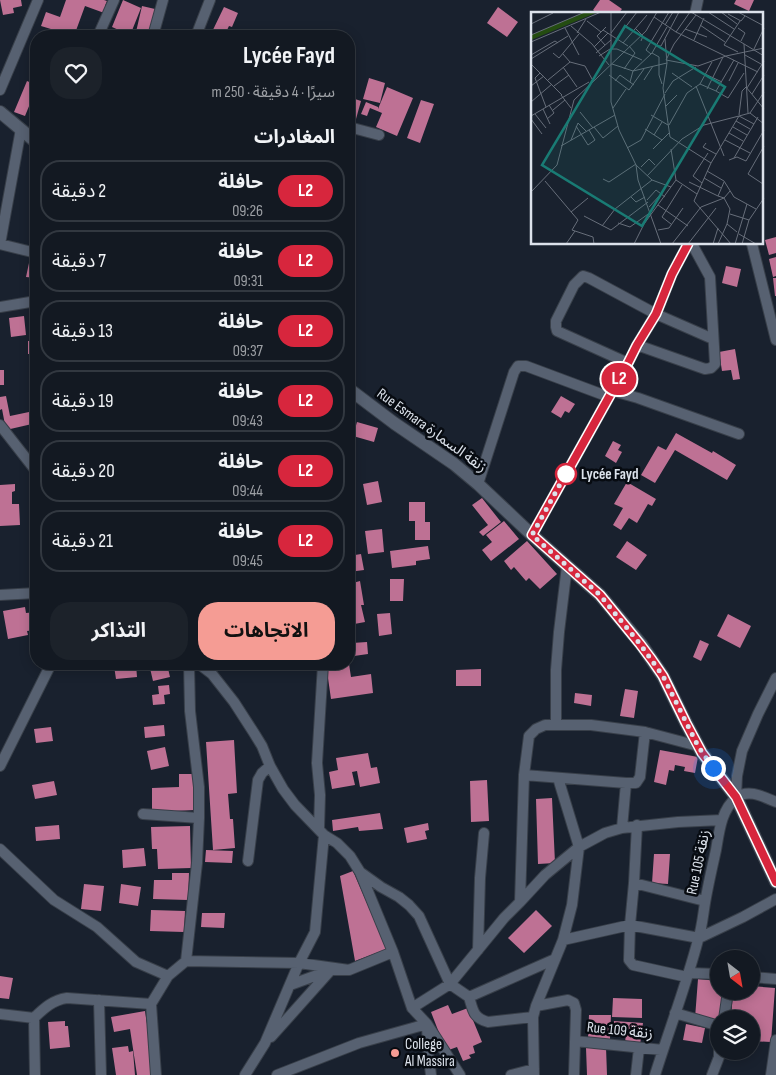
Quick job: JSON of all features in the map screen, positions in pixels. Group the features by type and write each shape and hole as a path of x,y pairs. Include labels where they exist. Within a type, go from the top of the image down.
{"street":[{"path":"0,90 38,0"},
{"path":"101,30 114,0"},
{"path":"155,30 163,0"},
{"path":"198,30 210,0"},
{"path":"0,112 30,137"},
{"path":"21,129 0,244 30,252"},
{"path":"355,130 379,136"},
{"path":"532,535 656,314 672,274 687,245"},
{"path":"637,345 705,370 715,364 710,277 693,245"},
{"path":"752,245 776,340"},
{"path":"628,363 557,331 556,321 574,285 583,276 656,314 713,339"},
{"path":"0,307 30,302"},
{"path":"478,484 514,372 518,366 526,366 611,394 638,398 739,434"},
{"name":"Rue Esmara زنقة السمارة","path":"355,395 454,464 600,595 663,676 702,753 736,797 776,882"},
{"path":"0,425 30,463"},
{"path":"556,725 556,670 567,566"},
{"path":"0,595 30,593"},
{"path":"0,766 48,670"},
{"path":"186,961 197,863 199,818 199,787 190,711 189,670"},
{"path":"207,670 234,702 262,746 270,766 296,805 312,823 350,856 360,872 393,952 412,1008 427,1024 460,1075"},
{"path":"266,1043 299,963 315,932 322,832 318,763 323,670"},
{"path":"776,678 742,751 736,797 749,794 759,795 776,802"},
{"path":"520,902 524,776 529,736 536,729 542,726 556,725 592,725 645,732 698,746"},
{"path":"524,776 636,783 639,779 645,732"},
{"path":"248,860 258,780 262,773 270,766"},
{"path":"511,1075 534,1072 533,1017 564,940 572,905 579,847 558,778"},
{"path":"622,828 626,783"},
{"name":"Rue 105 زنقة","path":"655,1075 699,938 722,820 736,797"},
{"path":"143,814 199,818"},
{"path":"412,1008 450,984 504,918 545,875 579,847 606,833 637,825 722,820"},
{"path":"637,825 629,960 633,965 688,975 710,974"},
{"path":"478,950 480,878 484,833"},
{"path":"0,849 54,900 97,927 136,962 168,976"},
{"path":"360,872 399,897 419,916 450,984 469,997 475,1015 482,1021 533,1017"},
{"path":"634,883 705,901"},
{"path":"564,940 630,925 699,938 776,899"},
{"path":"290,985 330,970 349,970 393,952"},
{"path":"469,997 555,959"},
{"path":"156,1075 151,1004 168,976 186,961 299,963 349,970"},
{"path":"245,1075 266,1043 330,970"},
{"path":"760,978 776,979"},
{"path":"35,1075 34,1018 44,1008 59,999 67,998 151,1004"},
{"path":"99,1000 101,1075"},
{"path":"536,1006 564,1000 574,1003 576,1010 574,1075"},
{"path":"675,1013 710,1023"},
{"path":"0,1014 34,1018"},
{"path":"277,1075 359,1043 427,1024"},
{"path":"427,1024 431,1075"},
{"path":"771,1075 776,1040"},
{"name":"Rue 109 زنقة","path":"575,1041 663,1050"},
{"path":"636,1075 639,1048"},
{"path":"712,1075 717,1060"}],"building":[{"path":"0,0 21,0 22,6 13,8 14,13 3,15"},
{"path":"66,0 104,0 107,1 105,6 109,8 107,14 85,6 76,30 54,30 41,26 46,12 60,17"},
{"path":"123,0 141,8 132,30 119,30 112,27"},
{"path":"600,0 609,0 622,9 620,12 596,12 593,10"},
{"path":"736,0 754,0 749,11 734,4"},
{"path":"142,6 155,9 151,30 136,30"},
{"path":"224,7 238,13 232,27 229,26 227,30 213,30"},
{"path":"498,7 518,22 507,37 487,23"},
{"path":"369,78 385,83 380,103 363,99"},
{"path":"27,81 30,82 30,104 25,116 14,112"},
{"path":"387,87 413,98 397,136 376,127 382,113 370,108 367,116 361,114 366,102 378,107 378,109"},
{"path":"355,99 361,101 355,119"},
{"path":"421,100 434,104 420,143 407,138"},
{"path":"776,237 776,253 769,255 765,240"},
{"path":"776,257 776,276 773,277 769,259"},
{"path":"29,263 30,263 30,277 26,277"},
{"path":"726,266 741,269 737,287 722,283"},
{"path":"773,278 776,278 776,296 775,296"},
{"path":"24,316 26,335 11,337 9,318"},
{"path":"28,341 30,341 30,354 28,354"},
{"path":"735,349 740,379 733,380 731,370 722,371 719,352"},
{"path":"0,370 4,370 4,385 0,385"},
{"path":"6,396 10,416 29,412 30,424 6,430 2,409 0,410 0,397"},
{"path":"561,396 575,404 569,413 565,411 561,418 551,412"},
{"path":"357,422 378,428 374,442 355,437"},
{"path":"676,433 712,453 713,451 736,465 727,480 675,450 655,483 641,475 658,446 666,450"},
{"path":"613,441 621,445 618,450 622,452 616,463 605,456"},
{"path":"378,481 382,502 367,505 363,484"},
{"path":"627,482 656,499 652,506 648,504 637,523 629,518 621,530 613,525 623,508 614,504"},
{"path":"15,484 15,491 12,492 12,504 19,504 20,525 0,526 0,485"},
{"path":"482,498 501,522 483,536 479,532 488,525 472,505"},
{"path":"409,502 425,502 425,522 430,522 430,540 415,540 415,521 409,521"},
{"path":"504,521 519,539 491,561 482,550 492,542 486,535"},
{"path":"382,529 384,552 368,554 365,531"},
{"path":"527,541 557,574 540,589 529,578 526,581 514,567 511,570 504,561"},
{"path":"627,541 647,555 636,570 616,557"},
{"path":"428,546 430,559 416,561 416,565 392,568 390,551"},
{"path":"361,554 364,570 355,571 355,555"},
{"path":"390,579 404,579 403,601 390,601"},
{"path":"360,581 364,605 361,605 365,622 355,624 355,582"},
{"path":"25,607 26,613 30,613 30,631 27,631 28,635 8,639 3,611"},
{"path":"390,613 392,634 379,636 377,614"},
{"path":"728,614 751,626 740,648 717,636"},
{"path":"700,640 709,644 701,661 693,657"},
{"path":"367,642 368,654 355,656 355,643"},
{"path":"481,669 481,686 456,686 456,670"},
{"path":"115,670 136,670 137,677 116,679"},
{"path":"150,670 168,670 170,677 153,681"},
{"path":"327,670 350,670 351,677 371,674 373,693 331,699"},
{"path":"169,685 170,694 164,695 165,704 153,705 152,695 159,694 158,686"},
{"path":"625,689 638,691 634,718 620,716"},
{"path":"575,693 592,695 591,706 574,703"},
{"path":"164,725 165,736 145,738 144,727"},
{"path":"51,727 53,741 36,743 34,729"},
{"path":"234,740 237,793 228,794 230,819 233,819 235,848 213,850 206,742"},
{"path":"165,747 169,766 151,770 147,751"},
{"path":"660,750 698,757 695,773 684,771 685,767 675,765 674,771 669,770 666,785 654,782"},
{"path":"368,753 371,768 377,767 380,783 360,787 357,771 352,772 355,785 332,789 329,772 338,770 336,758"},
{"path":"179,774 194,774 195,810 152,812 152,788 179,787"},
{"path":"487,780 489,821 471,822 470,781"},
{"path":"54,781 57,795 35,799 32,785"},
{"path":"552,798 555,863 538,864 536,799"},
{"path":"380,813 383,829 359,831 358,827 333,831 332,820"},
{"path":"428,823 429,830 425,831 427,839 407,843 404,828"},
{"path":"59,825 60,839 36,841 35,827"},
{"path":"190,826 191,868 158,869 157,849 152,849 151,827"},
{"path":"144,848 146,866 123,868 122,850"},
{"path":"206,850 233,851 232,863 205,862"},
{"path":"654,854 670,854 668,884 652,883"},
{"path":"353,871 387,949 355,961 340,876"},
{"path":"172,873 189,873 188,900 153,899 154,880 172,880"},
{"path":"84,884 104,886 101,911 81,909"},
{"path":"121,884 141,887 138,906 119,903"},
{"path":"151,910 185,911 184,932 150,931"},
{"path":"536,910 552,926 524,953 508,938"},
{"path":"202,913 225,913 224,928 201,927"},
{"path":"0,976 13,978 9,999 0,998"},
{"path":"698,979 710,980 710,1000 723,1000 722,1010 710,1010 710,1020 695,1018"},
{"path":"760,987 775,988 771,1042 760,1041 760,1010 732,1010 732,1000 760,1000"},
{"path":"613,998 642,999 642,1018 612,1017"},
{"path":"448,1005 452,1014 468,1008 482,1042 473,1046 475,1053 469,1055 471,1058 463,1061 457,1047 446,1051 431,1012"},
{"path":"145,1011 155,1075 137,1075 130,1029 114,1032 111,1017"},
{"path":"589,1015 611,1015 610,1039 588,1038"},
{"path":"65,1021 65,1026 68,1026 70,1047 50,1049 48,1022"},
{"path":"614,1021 643,1023 640,1045 625,1043 626,1033 613,1031"},
{"path":"686,1024 705,1028 702,1043 683,1040"},
{"path":"128,1046 129,1052 133,1051 135,1075 116,1075 112,1048"},
{"path":"606,1047 607,1075 587,1075 586,1048"}],"bus line":[{"name":"L2","path":"687,245 672,274 656,314 532,535 600,595 652,660 663,676 702,753 736,797 776,882"}],"place":[{"name":"Lycée Fayd","path":"566,474"},
{"name":"College Al Massira","path":"395,1053"}],"route":[{"path":"566,474 569,468 532,535 600,595 640,644 663,676 698,746 713,768"}]}
